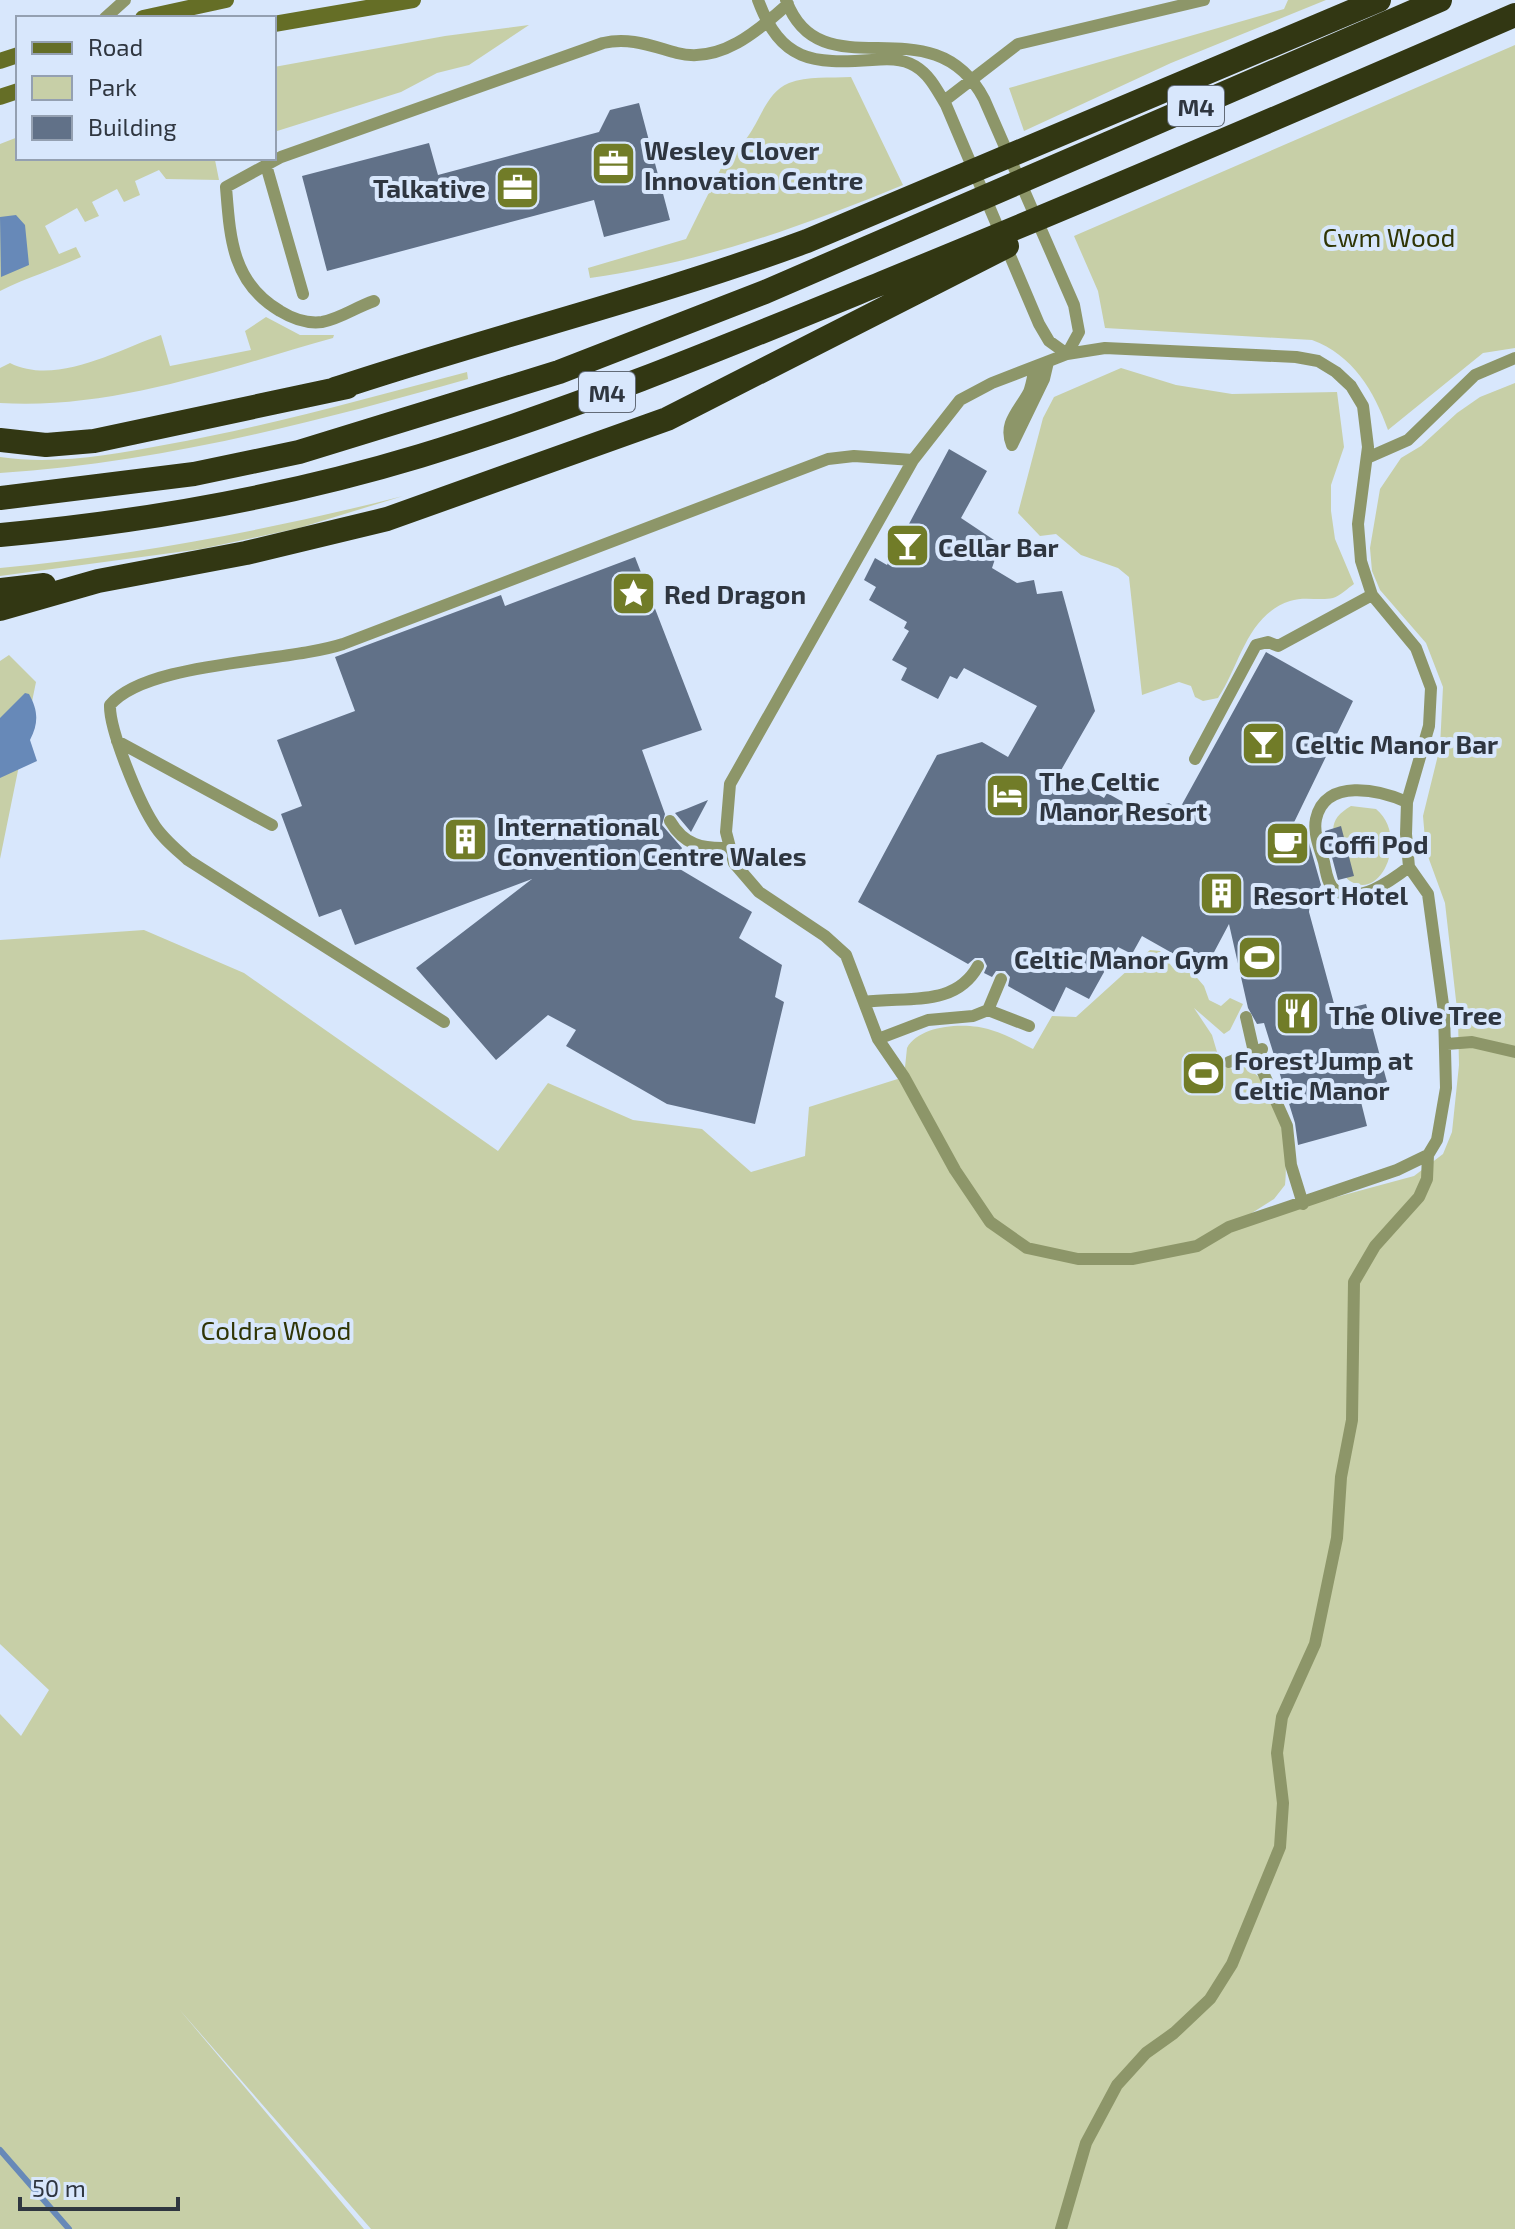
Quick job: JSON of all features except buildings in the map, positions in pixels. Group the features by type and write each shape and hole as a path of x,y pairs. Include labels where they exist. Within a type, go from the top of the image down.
{"highway":[{"name":"M4","path":"335,389 458,348 720,273 807,241 1379,0"},
{"name":"M4","path":"0,498 209,471 299,452 402,423 559,372 765,292 1440,0"},
{"name":"M4","path":"0,535 86,527 269,495 419,456 651,377 1107,191 1515,15"},
{"name":"M4","path":"0,609 98,581 246,553 387,519 667,419 926,290 1107,191"},
{"name":"M4","path":"0,440 46,445 94,441 512,349 953,212"},
{"name":"M4","path":"0,590 98,581"}],"main road":[{"path":"152,16 226,0"},
{"path":"276,24 413,0"}],"lane":[{"path":"107,16 125,0"},
{"path":"758,0 781,42 812,59 831,63 893,60 913,65 929,77 950,114 1039,324 1049,341 1067,354"},
{"path":"944,101 1018,44 1204,0"},
{"path":"374,301 329,320 305,322 268,304 239,270 231,241 226,187 266,165 603,43 634,41 701,56 736,43 768,22 787,2 799,24 816,37 844,44 909,43 936,48 959,61 974,78 1074,305 1079,332 1067,354"},
{"path":"266,165 303,294"},
{"path":"1061,2229 1086,2143 1117,2085 1146,2053 1174,2033 1210,1999 1232,1964 1280,1847 1283,1803 1277,1753 1282,1717 1315,1644 1337,1538 1341,1477 1352,1420 1356,1275 1375,1246 1419,1197 1427,1179 1428,1155 1437,1140 1446,1088 1447,1044 1428,894 1409,867 1407,802 1429,726 1431,688 1416,648 1372,595 1358,542 1367,458 1366,420 1358,395 1336,372 1318,361 1296,357 1105,348 1067,354 992,383 960,400 913,460 730,784 725,816 728,848 734,863 759,892 825,936 846,955 878,1039 904,1077 955,1170 990,1222 1027,1248 1078,1259 1132,1259 1197,1246 1229,1227 1397,1170 1428,1155"},
{"path":"1367,458 1408,440 1475,375 1515,358"},
{"path":"1042,365 1044,379 1012,445 1010,423 1042,365"},
{"path":"444,1022 188,860 152,823 109,718 110,705 131,687 146,681 343,644 828,459 854,456 913,460"},
{"path":"1195,759 1256,645 1268,642 1278,646 1372,595"},
{"path":"117,740 272,825"},
{"path":"1407,802 1384,792 1344,791 1326,801 1316,817 1316,834 1329,883 1336,891 1349,895 1366,891 1387,883 1409,867"},
{"path":"670,821 676,833 691,843 705,849 728,848"},
{"path":"864,1002 952,993 968,983 978,966"},
{"path":"988,1010 1001,979"},
{"path":"878,1039 928,1020 973,1016 988,1010 1029,1026"},
{"path":"1246,1017 1287,1126 1291,1165 1303,1204"},
{"path":"1447,1044 1472,1042 1515,1052"},
{"path":"1229,1062 1258,1051"}],"green space":[{"path":"1288,0 1326,0 1171,63 1024,131 1009,88 1284,9"},
{"path":"529,25 469,65 437,73 401,92 276,131 276,67 445,36"},
{"name":"Cwm Wood","path":"1515,45 1515,348 1483,353 1388,430 1369,388 1360,376 1339,355 1312,340 1105,328 1098,291 1074,236"},
{"path":"851,77 903,185 750,242 672,263 590,278 588,268 686,239 729,152 747,138 779,89 803,79"},
{"path":"16,138 16,160 215,160 219,180 166,179 159,170 135,181 140,195 124,202 117,189 92,202 99,216 85,222 77,208 45,226 59,254 76,247 81,257 0,291 0,144"},
{"path":"266,317 300,335 334,335 333,338 210,374 127,393 85,400 0,403 0,368 10,363 47,371 66,368 86,364 161,335 170,366 251,350 245,331"},
{"path":"1121,368 1176,385 1232,394 1337,392 1344,447 1331,485 1331,511 1335,539 1354,584 1333,598 1290,601 1264,617 1246,642 1218,698 1203,701 1195,697 1191,686 1179,682 1142,695 1129,577 1118,568 1081,555 1056,534 1040,536 1018,513 1043,418 1054,397"},
{"path":"467,372 468,379 237,438 119,460 0,473 0,457 62,459 144,449 278,421"},
{"name":"Coldra Wood","path":"1515,383 1515,2229 371,2229 179,2009 364,2229 0,2229 0,1714 21,1736 49,1690 0,1644 0,940 144,930 244,973 498,1151 548,1083 633,1120 702,1129 751,1172 805,1156 809,1107 904,1077 907,1048 922,1034 945,1027 981,1027 1033,1049 1052,1016 1076,1017 1150,950 1160,951 1173,968 1186,965 1204,986 1209,1000 1221,1006 1230,998 1243,1004 1230,1030 1224,1034 1194,1008 1212,1035 1220,1062 1232,1069 1237,1065 1251,1071 1263,1082 1278,1114 1285,1152 1285,1185 1274,1199 1233,1225 1414,1176 1443,1154 1452,1132 1459,1065 1458,1018 1445,903 1426,851 1423,816 1440,747 1443,687 1426,643 1380,590 1372,571 1370,548 1380,489 1401,458 1421,446 1480,397"},
{"path":"403,496 299,528 201,549 0,576 0,568 203,540"},
{"path":"9,655 36,682 0,859 0,661"},
{"path":"1351,806 1376,809 1386,821 1390,835 1391,849 1381,875 1362,885 1350,881 1344,874 1333,829 1341,813"}],"water":[{"path":"16,215 25,225 29,265 1,277 0,217"},
{"path":"25,693 29,694 36,711 35,728 30,740 37,761 0,778 0,718"}],"waterway":[{"path":"0,2150 69,2229"}],"place":[{"name":"Wesley Clover Innovation Centre","path":"613,164"},
{"name":"Talkative","path":"517,187"},
{"name":"Cellar Bar","path":"907,546"},
{"name":"Red Dragon","path":"633,593"},
{"name":"Celtic Manor Bar","path":"1264,743"},
{"name":"The Celtic Manor Resort","path":"1008,795"},
{"name":"International Convention Centre Wales","path":"466,840"},
{"name":"Coffi Pod","path":"1288,843"},
{"name":"Resort Hotel","path":"1222,894"},
{"name":"Celtic Manor Gym","path":"1260,958"},
{"name":"The Olive Tree","path":"1298,1014"},
{"name":"Forest Jump at Celtic Manor","path":"1203,1074"}]}
